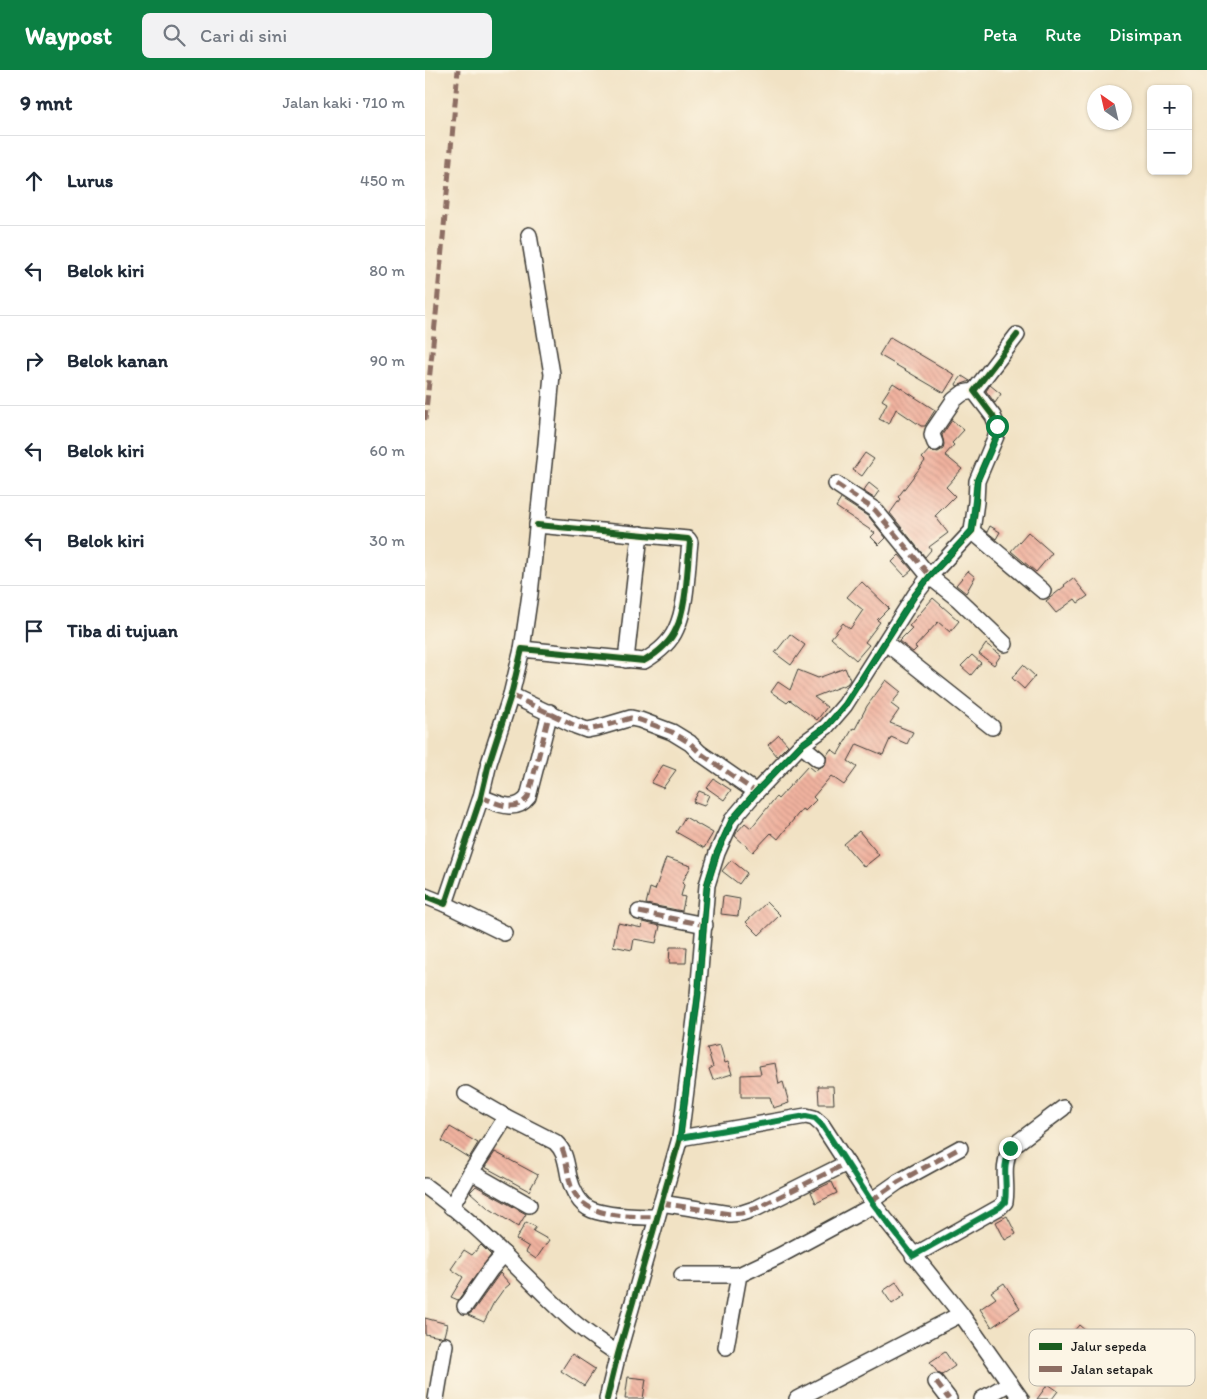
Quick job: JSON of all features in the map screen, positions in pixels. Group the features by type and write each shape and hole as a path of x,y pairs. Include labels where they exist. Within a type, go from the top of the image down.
{"street":[{"path":"445,904 481,797 489,764 511,695 522,649 530,594 547,444 552,374 529,234"},
{"path":"935,443 932,440 933,431 954,400 963,393 974,391 1017,335"},
{"path":"607,1399 618,1354 680,1138 698,995 707,885 717,853 732,820 756,792 801,745 826,727 845,705 915,595 972,530 977,481 997,436 997,426 993,416 974,391"},
{"path":"836,484 875,510 930,576 958,599 1005,644"},
{"path":"522,649 644,661 656,654 676,631 683,611 690,542 688,539 537,525"},
{"path":"972,530 1043,592"},
{"path":"626,660 639,534"},
{"path":"886,643 992,726"},
{"path":"511,695 587,730 631,718 672,732 690,743 700,753 756,792"},
{"path":"481,797 504,806 513,807 524,802 528,797 550,712"},
{"path":"801,745 818,760"},
{"path":"425,896 504,933"},
{"path":"639,912 705,925"},
{"path":"466,1094 505,1117 555,1142 562,1148 566,1157 571,1188 582,1203 592,1210 629,1216 659,1210 742,1213 757,1208 847,1163"},
{"path":"913,1256 1000,1207 1005,1202 1006,1157 1010,1148 1063,1108"},
{"path":"680,1138 806,1116 815,1118 822,1125 872,1203 961,1314 1021,1399"},
{"path":"451,1207 505,1117"},
{"path":"682,1275 739,1275 779,1256 872,1203 898,1182 960,1148"},
{"path":"471,1172 529,1204"},
{"path":"425,1186 504,1254 567,1317 618,1354"},
{"path":"465,1306 491,1268 504,1254"},
{"path":"726,1348 739,1275"},
{"path":"797,1399 961,1314"},
{"path":"436,1399 445,1344"},
{"path":"936,1382 949,1399"},
{"path":"982,1399 1010,1383"}],"building":[{"path":"890,337 955,375 944,393 879,355"},
{"path":"962,376 970,381 957,386 956,384"},
{"path":"893,383 935,410 925,426 921,426 896,409 889,424 879,419 887,403 882,400"},
{"path":"990,385 1001,394 995,403 986,391"},
{"path":"952,420 964,430 952,443 954,445 945,455 962,469 946,487 955,496 935,516 948,533 929,547 931,550 925,557 890,513 900,499 898,497 925,461 922,458 929,450 938,452 943,449 942,435"},
{"path":"865,453 874,459 862,476 853,470"},
{"path":"869,483 879,491 874,498 863,491"},
{"path":"841,499 869,517 886,538 879,545 871,537 875,533 836,507"},
{"path":"990,526 1000,532 996,539 987,532"},
{"path":"1028,532 1052,553 1036,572 1011,551"},
{"path":"899,555 912,570 905,576 892,562"},
{"path":"968,571 975,577 966,593 956,585"},
{"path":"1073,578 1088,596 1078,603 1075,599 1056,613 1046,601"},
{"path":"861,581 889,608 877,620 880,622 865,642 869,645 856,660 831,638 843,623 850,629 863,610 847,597"},
{"path":"933,598 959,621 950,632 938,622 915,647 917,648 913,652 899,641 912,628 909,626"},
{"path":"790,634 805,645 791,665 775,653"},
{"path":"986,644 1001,655 994,665 979,654"},
{"path":"972,655 981,663 971,675 961,666"},
{"path":"1023,665 1035,676 1024,689 1012,678"},
{"path":"845,668 850,680 847,684 814,697 827,707 817,720 790,700 787,703 771,692 778,682 790,690 798,670 818,678"},
{"path":"886,680 901,692 891,704 899,710 890,723 913,732 907,744 891,737 883,755 857,744 848,761 857,767 844,785 831,776 813,797 816,800 805,811 802,809 778,839 771,833 753,852 735,836 737,832 745,823 751,828 776,797 778,799 808,766 815,772 818,768 825,765 827,755 831,749 838,754 853,728 855,729 867,706"},
{"path":"779,735 788,745 777,756 768,745"},
{"path":"663,765 676,770 663,788 651,783"},
{"path":"714,779 731,790 724,800 707,788"},
{"path":"699,791 709,795 704,806 693,802"},
{"path":"685,817 713,833 704,848 676,832"},
{"path":"859,831 879,855 864,867 844,844"},
{"path":"666,858 691,866 682,883 684,885 681,896 685,897 682,911 646,904 650,888 655,890"},
{"path":"731,860 747,873 739,884 722,871"},
{"path":"723,896 740,899 738,916 721,914"},
{"path":"767,902 780,915 759,935 746,922"},
{"path":"643,922 660,926 656,943 634,939 632,950 613,946 618,923 642,928"},
{"path":"670,947 687,947 686,963 669,963"},
{"path":"720,1045 725,1063 728,1062 732,1074 713,1080 709,1069 713,1067 707,1048"},
{"path":"775,1063 779,1084 783,1082 789,1103 773,1108 770,1097 741,1097 741,1075 761,1074 759,1066"},
{"path":"818,1086 833,1086 834,1104 819,1104"},
{"path":"450,1127 478,1143 469,1158 442,1141"},
{"path":"495,1152 538,1175 529,1191 485,1167"},
{"path":"832,1182 837,1193 816,1203 811,1192"},
{"path":"476,1186 526,1214 518,1227 487,1207 470,1192"},
{"path":"1007,1216 1016,1234 1005,1240 996,1222"},
{"path":"526,1222 536,1227 533,1231 549,1240 536,1259 526,1252 529,1247 516,1239"},
{"path":"481,1245 491,1255 458,1300 451,1297 463,1277 451,1269 464,1250 472,1255"},
{"path":"500,1273 510,1284 493,1304 484,1322 468,1315 473,1311"},
{"path":"896,1282 905,1295 892,1304 883,1291"},
{"path":"1004,1283 1020,1308 992,1327 980,1309 996,1298 991,1292"},
{"path":"425,1318 447,1324 444,1336 425,1334"},
{"path":"1079,1325 1084,1329 1076,1329"},
{"path":"945,1352 955,1366 942,1375 938,1373 930,1362"},
{"path":"572,1354 595,1369 584,1386 561,1371"},
{"path":"628,1377 646,1379 643,1399 625,1399"},
{"path":"1047,1386 1051,1386 1058,1391 1052,1399 1037,1399"}],"marked path":[{"path":"425,420 458,70"},
{"path":"836,484 875,510 930,576"},
{"path":"511,695 587,730 631,718 672,732 690,743 700,753 756,792"},
{"path":"481,797 506,806 517,805 528,797 550,712"},
{"path":"639,912 705,925"},
{"path":"562,1148 571,1186 577,1197 585,1205 608,1214 657,1217"},
{"path":"871,1201 898,1182 960,1148"},
{"path":"661,1203 730,1214 742,1213 757,1208 847,1163"},
{"path":"936,1382 949,1399"}],"cycle path":[{"path":"607,1399 618,1354 680,1138 698,995 707,885 717,853 732,820 801,745 826,727 845,705 915,595 972,531 977,481 996,436 997,426 993,416 974,391 1017,335"},
{"path":"425,896 445,904 481,797 489,763 511,695 522,649 644,661 666,643 680,620 686,587 690,542 688,539 537,525"}],"route":[{"path":"997,426 997,436 977,481 972,530 915,595 845,705 826,727 801,745 756,792 732,820 717,853 707,885 698,995 680,1138 806,1116 815,1118 822,1125 874,1205 913,1256 1000,1207 1005,1202 1006,1157 1010,1148"}]}
